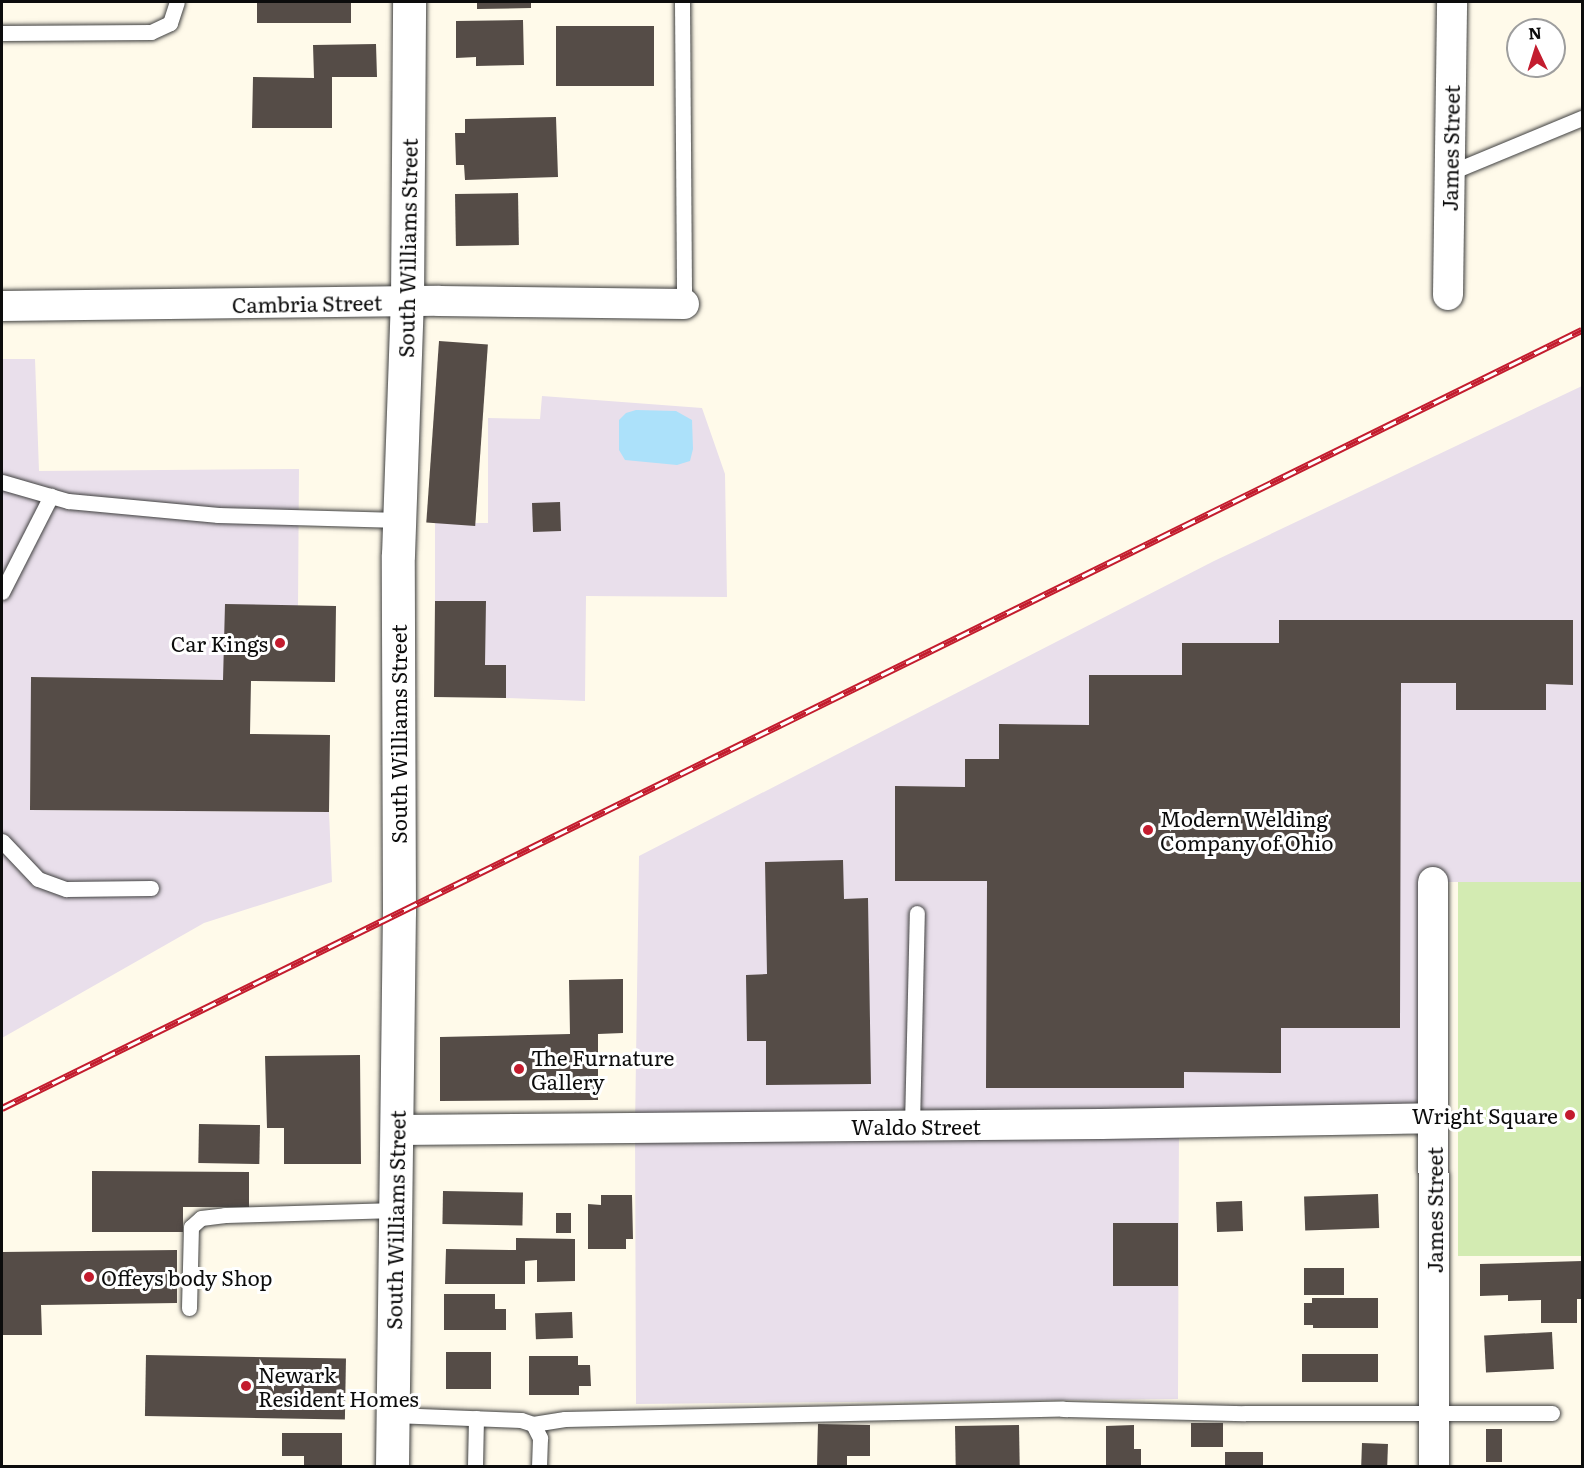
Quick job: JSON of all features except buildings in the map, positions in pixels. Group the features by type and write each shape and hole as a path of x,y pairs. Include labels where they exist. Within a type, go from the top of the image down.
{"street":[{"name":"South Williams Street","path":"392,1467 397,1210 400,520 407,302 409,2"},
{"name":"James Street","path":"1448,295 1452,2"},
{"name":"Cambria Street","path":"2,306 407,302 684,303"},
{"name":"James Street","path":"1433,882 1434,1467"},
{"name":"Waldo Street","path":"397,1131 1435,1118"}],"lane":[{"path":"2,33 151,32 170,23 177,2"},
{"path":"682,2 684,303"},
{"path":"1449,173 1582,118"},
{"path":"2,482 68,501 218,515 400,520"},
{"path":"2,592 51,496"},
{"path":"2,841 38,879 66,890 151,888"},
{"path":"912,1126 917,913"},
{"path":"189,1308 191,1227 201,1218 225,1215 397,1210"},
{"path":"393,1415 521,1420 533,1424 586,1418 1063,1409 1434,1414 1551,1413"},
{"path":"475,1467 476,1418"},
{"path":"533,1424 540,1438 539,1467"}],"shaded area":[{"path":"2,359 35,359 39,471 299,469 298,606 223,680 32,678 30,810 329,812 332,882 204,923 2,1038"},
{"name":"Modern Welding Company of Ohio","path":"1582,386 1582,882 1433,882 1435,1118 1179,1123 1178,1399 636,1404 635,1128 639,856 1214,561"},
{"path":"542,396 702,408 725,474 727,597 586,596 585,701 506,698 506,665 485,665 485,602 435,601 435,523 488,523 488,418 540,419"}],"green space":[{"path":"1458,882 1582,882 1582,1256 1458,1256"}],"water":[{"path":"636,410 676,411 692,420 693,449 690,461 677,465 625,460 619,450 619,420 626,413"}],"railway":[{"path":"2,1108 1582,330"}],"place":[{"name":"Car Kings","path":"280,643"},
{"name":"Modern Welding Company of Ohio","path":"1148,830"},
{"name":"The Furnature Gallery","path":"519,1069"},
{"name":"Wright Square","path":"1570,1115"},
{"name":"Offeys body Shop","path":"89,1277"},
{"name":"Newark Resident Homes","path":"246,1386"}]}
